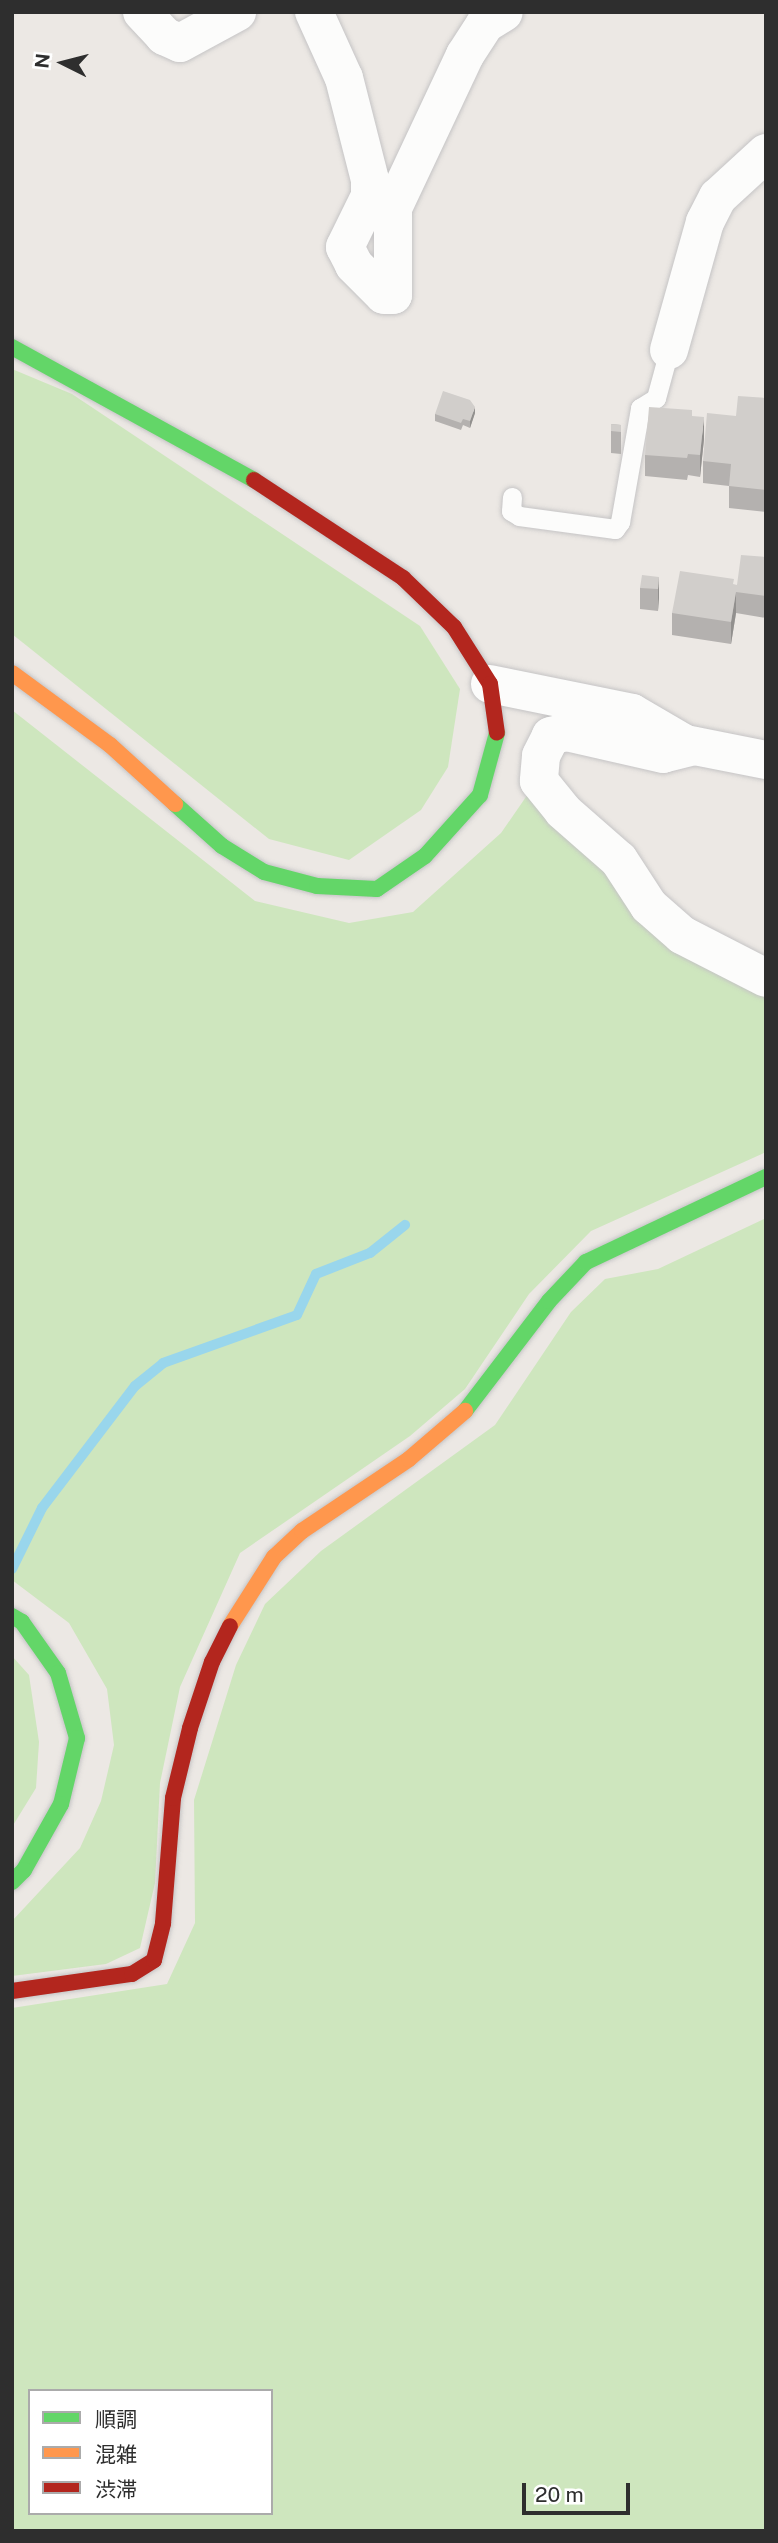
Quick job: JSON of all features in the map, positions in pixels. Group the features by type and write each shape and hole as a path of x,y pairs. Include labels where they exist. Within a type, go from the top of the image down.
{"street":[{"path":"142,12 164,36 180,43 237,12"},
{"path":"314,12 344,78 370,180 370,195 345,247 354,265 384,295 393,295 393,208 465,55 485,24 504,12"},
{"path":"669,350 705,222 718,197 766,153"},
{"path":"12,347 246,475 403,578 454,627 490,684 498,739 480,795 425,856 377,889 317,886 253,865 222,846 110,745 12,673"},
{"path":"490,684 632,713 694,746 766,760"},
{"path":"694,746 663,754 566,732 551,736 541,756 539,781 563,811 619,860 649,906 682,935 766,978"},
{"path":"12,1990 132,1973 155,1960 163,1923 173,1798 190,1728 212,1662 243,1600 274,1557 302,1531 409,1459 471,1406 550,1301 586,1262 766,1177"},
{"path":"12,1616 22,1622 58,1673 77,1738 61,1804 24,1870 12,1882"}],"lane":[{"path":"512,497 511,511 519,516 615,529 620,522 640,408 656,398 669,350"}],"green space":[{"path":"12,369 72,394 420,626 460,689 448,767 421,810 349,860 269,839 12,634"},
{"path":"12,710 255,901 349,923 413,912 501,833 528,794 766,989 766,1152 591,1231 529,1294 465,1389 410,1436 240,1553 180,1687 160,1783 155,1883 140,1948 106,1964 12,1976 12,1921 80,1848 101,1801 114,1745 107,1689 69,1623 12,1580"},
{"path":"766,1218 766,2531 12,2531 12,2008 167,1984 195,1923 194,1800 236,1665 265,1604 321,1551 495,1425 571,1312 605,1279 658,1269"},
{"path":"12,1656 29,1675 39,1742 36,1788 12,1827"}],"building":[{"path":"443,391 470,400 475,407 470,421 463,419 461,423 435,414"},
{"path":"738,396 766,398 766,490 729,486 731,464 703,461 707,413 736,416"},
{"path":"649,407 692,410 692,416 704,417 700,455 688,454 687,458 645,455"},
{"path":"611,424 621,425 621,432 611,431"},
{"path":"741,555 766,557 766,596 736,592 731,622 672,613 680,571 734,579 733,584 737,585"},
{"path":"642,575 659,577 658,589 640,588"}],"waterway":[{"path":"12,1569 42,1508 135,1386 163,1363 297,1315 316,1274 370,1253 405,1225"}],"traffic: fast":[{"path":"12,347 254,480"},
{"path":"175,804 222,846 264,872 317,886 377,889 425,856 480,795 497,733"},
{"path":"465,1411 549,1301 586,1262 766,1177"},
{"path":"12,1616 22,1622 58,1673 77,1738 61,1804 24,1870 12,1882"}],"traffic: slow":[{"path":"12,673 110,745 175,804"},
{"path":"230,1626 274,1557 302,1531 409,1459 465,1411"}],"traffic: jam":[{"path":"254,480 403,578 454,627 490,684 497,733"},
{"path":"12,1991 132,1974 154,1960 163,1923 173,1798 190,1728 212,1662 230,1626"}]}
